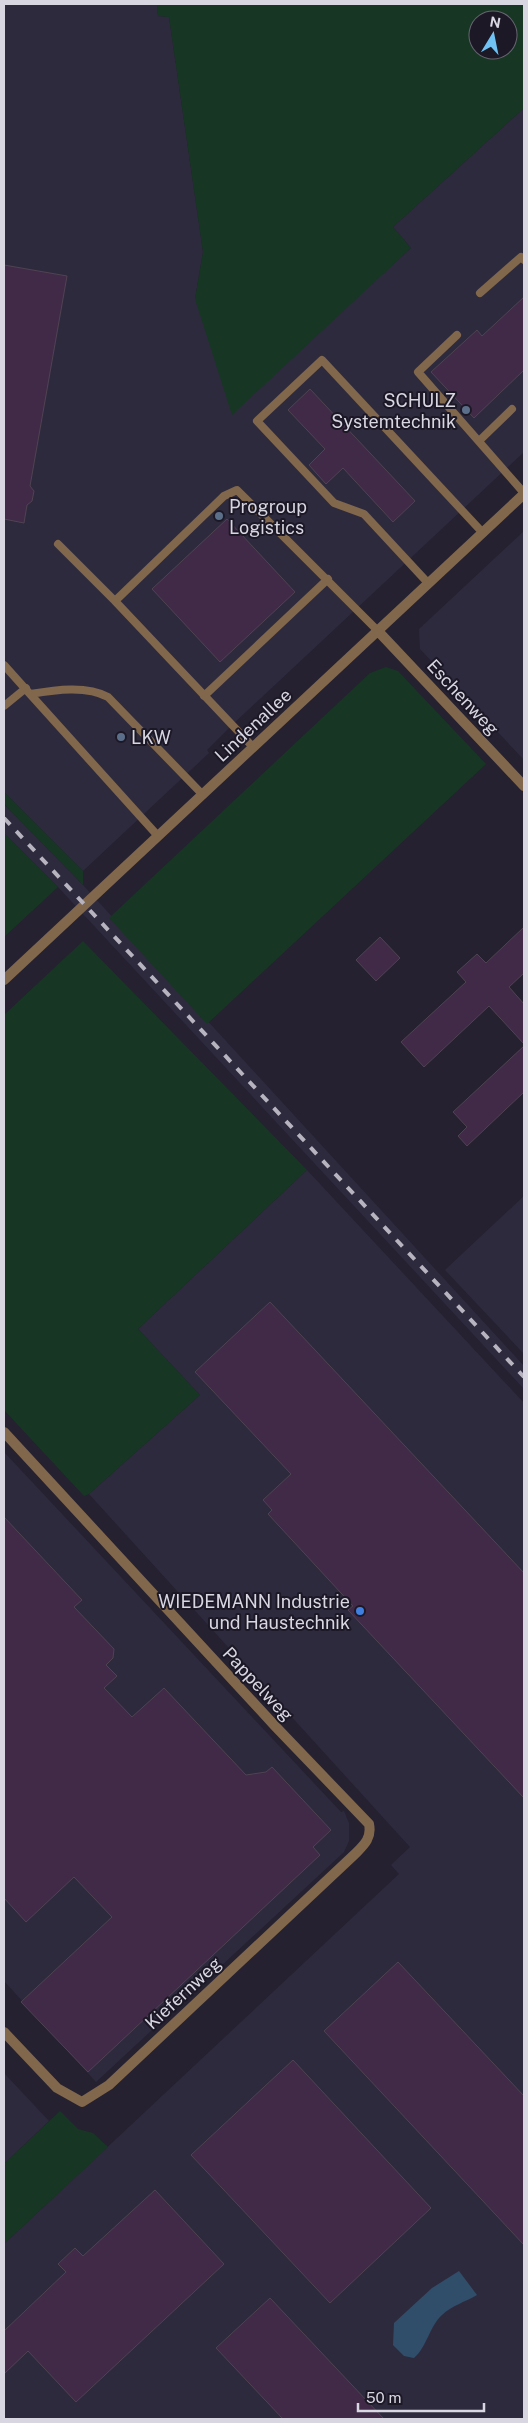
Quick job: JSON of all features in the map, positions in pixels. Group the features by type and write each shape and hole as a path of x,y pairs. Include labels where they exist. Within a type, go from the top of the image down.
{"street":[{"name":"Lindenallee","path":"4,980 524,494"},
{"name":"Eschenweg","path":"377,630 524,786"},
{"name":"Pappelweg","path":"4,1432 274,1726 369,1824"},
{"name":"Kiefernweg","path":"4,2032 64,2093 82,2102 95,2096 355,1854 369,1837 369,1824"}],"lane":[{"path":"480,293 521,257 524,260"},
{"path":"457,335 418,372 524,494"},
{"path":"428,583 364,514 334,503 257,421 322,360 483,533"},
{"path":"479,441 512,409"},
{"path":"115,601 224,496 237,490 377,630"},
{"path":"58,544 115,601 253,747"},
{"path":"204,696 328,579"},
{"path":"4,666 158,836"},
{"path":"4,706 28,691 91,691 108,697 203,795"}],"shaded area":[{"path":"4,4 157,4 158,16 169,17 203,252 195,299 327,324 411,248 393,227 524,108 524,452 232,725 207,750 209,753 83,871 4,792"},
{"path":"524,531 524,760 420,649 419,629"},
{"path":"4,804 83,885 524,1366 524,1389 58,887 4,833"},
{"path":"307,1170 524,1403 524,2417 522,2419 4,2419 4,2244 399,1874 391,1865 410,1847 89,1494 200,1395 138,1329"},
{"path":"524,1196 524,1354 445,1270"},
{"path":"4,1452 341,1812 344,1811 349,1823 349,1841 344,1852 96,2082 4,1981"},
{"path":"4,2073 49,2121 4,2164"}],"green space":[{"path":"157,4 524,4 524,108 393,227 411,248 232,415 195,299 203,252 169,17 158,16"},
{"path":"386,667 398,671 486,764 207,1024 109,918 370,673"},
{"path":"4,792 83,871 83,885 4,804"},
{"path":"4,833 58,887 4,937"},
{"path":"83,941 307,1170 138,1329 200,1395 89,1494 84,1496 4,1410 4,1015"},
{"path":"60,2111 78,2129 93,2133 108,2147 4,2244 4,2164"}],"water":[{"path":"459,2271 477,2295 454,2306 442,2315 414,2358 404,2356 393,2345 394,2323 432,2288"}],"building":[{"path":"4,265 67,276 30,486 34,491 32,501 27,505 24,523 4,519"},
{"path":"524,297 524,370 474,418 431,372 477,330 482,336"},
{"path":"310,389 415,501 393,522 343,468 326,484 309,465 325,449 288,410"},
{"path":"227,519 295,592 220,662 152,589"},
{"path":"524,927 524,973 509,987 524,1004 524,1044 489,1006 424,1067 401,1042 466,982 457,972 477,954 486,963"},
{"path":"380,937 400,958 376,981 356,960"},
{"path":"524,1046 524,1092 467,1146 458,1136 467,1127 453,1112"},
{"path":"270,1302 524,1573 524,1798 348,1610 353,1606 268,1514 272,1510 263,1500 291,1474 195,1372"},
{"path":"4,1517 82,1600 74,1607 114,1649 113,1658 106,1665 117,1676 104,1688 132,1717 164,1688 246,1775 266,1772 272,1767 331,1830 313,1847 320,1855 88,2072 21,2002 112,1917 74,1877 26,1922 4,1898"},
{"path":"398,1962 524,2096 524,2245 324,2031"},
{"path":"293,2060 431,2208 330,2303 191,2155"},
{"path":"155,2190 224,2264 76,2402 28,2351 4,2374 4,2331 66,2272 58,2264 75,2248 83,2256"},
{"path":"270,2298 384,2419 283,2419 216,2348"}],"railway":[{"path":"4,818 524,1377"}],"place":[{"name":"SCHULZ Systemtechnik","path":"466,410"},
{"name":"Progroup Logistics","path":"219,516"},
{"name":"LKW","path":"121,737"},
{"name":"WIEDEMANN Industrie und Haustechnik","path":"360,1611"}]}
